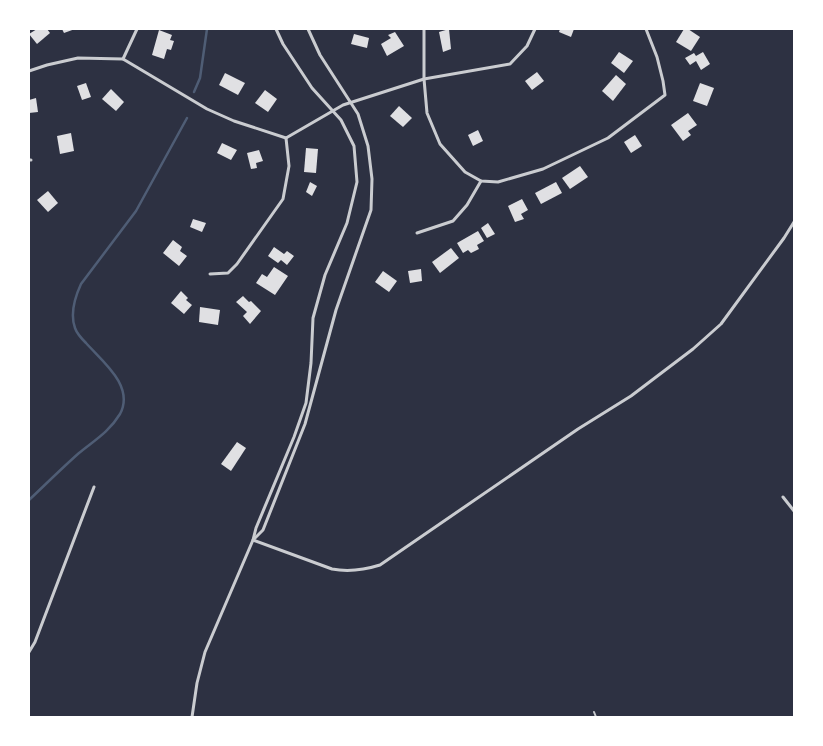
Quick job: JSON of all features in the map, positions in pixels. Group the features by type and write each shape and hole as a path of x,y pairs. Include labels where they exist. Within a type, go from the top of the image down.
{"street":[{"path":"123,58 137,29"},
{"path":"192,717 197,683 205,652 253,540 256,528 306,403 311,363 313,318 324,275 347,223 357,182 354,146 341,120 312,88 283,44 276,29"},
{"path":"253,540 263,530 305,424 336,310 371,210 372,178 368,146 358,114 320,55 308,29"},
{"path":"424,29 424,80 427,113 440,144 465,172 481,181 498,182 543,169 608,138 664,95 664,81 646,29"},
{"path":"29,71 47,64 78,58 123,58 207,109 234,121 286,138 352,103 424,80 510,64 527,46 535,29"},
{"path":"210,274 228,273 237,264 283,199 289,166 286,138"},
{"path":"417,233 453,221 467,204 481,181"},
{"path":"253,540 332,569 344,571 368,569 380,565 578,429 631,396 693,349 721,324 794,222"},
{"path":"29,652 35,642 94,487"},
{"path":"783,497 794,511"}],"lane":[{"path":"594,712 596,717"}],"building":[{"path":"37,29 47,29 50,33 37,44 29,34"},
{"path":"62,29 75,29 64,33"},
{"path":"449,29 451,49 443,52 439,32"},
{"path":"560,29 574,29 571,37 559,32"},
{"path":"684,29 688,29 700,37 691,51 676,42"},
{"path":"159,30 172,35 170,40 174,41 171,50 167,49 164,59 152,55"},
{"path":"395,32 404,46 387,56 381,44 391,38 388,35"},
{"path":"354,34 369,38 367,48 351,44"},
{"path":"619,52 633,61 624,73 611,63"},
{"path":"703,52 710,64 701,70 696,61 690,65 685,58 694,53 696,56"},
{"path":"537,72 544,81 532,90 525,81"},
{"path":"225,73 245,83 238,95 219,85"},
{"path":"616,75 626,84 613,101 602,91"},
{"path":"86,83 91,97 82,100 77,86"},
{"path":"700,83 714,88 707,106 693,101"},
{"path":"111,89 124,102 116,111 102,99"},
{"path":"265,90 277,99 268,112 255,103"},
{"path":"36,98 38,112 29,113 29,100"},
{"path":"399,106 412,118 403,127 390,116"},
{"path":"688,113 697,125 688,131 691,135 683,141 671,125"},
{"path":"478,130 483,141 473,146 468,135"},
{"path":"71,133 74,151 60,154 57,136"},
{"path":"635,135 642,146 631,153 624,142"},
{"path":"222,143 237,150 231,160 217,153"},
{"path":"306,148 318,149 316,173 304,172"},
{"path":"259,150 263,161 256,163 257,168 251,169 247,153"},
{"path":"580,166 588,177 570,189 562,178"},
{"path":"310,182 317,186 312,196 306,192"},
{"path":"556,182 562,193 541,204 535,193"},
{"path":"48,191 58,203 48,212 37,200"},
{"path":"522,199 528,210 521,214 524,219 515,222 508,206"},
{"path":"193,219 206,223 202,232 190,227"},
{"path":"488,223 495,234 487,238 481,228"},
{"path":"478,231 484,241 477,245 479,249 471,253 468,250 463,253 457,243"},
{"path":"173,240 182,247 180,251 187,256 179,266 163,253"},
{"path":"274,247 284,254 287,251 294,256 287,265 281,260 278,263 268,256"},
{"path":"451,248 459,258 440,273 432,262"},
{"path":"274,267 288,276 275,295 256,283 262,274 267,277"},
{"path":"421,269 422,281 410,283 408,271"},
{"path":"383,271 397,281 389,292 375,282"},
{"path":"181,291 188,298 186,300 192,305 184,314 171,303"},
{"path":"243,296 261,311 250,324 243,316 247,312 236,302"},
{"path":"200,307 220,310 218,325 199,322"},
{"path":"237,442 246,448 231,471 221,464"}],"waterway":[{"path":"194,92 200,78 207,29"},
{"path":"29,500 79,453 106,431 120,414 124,404 120,384 108,366 77,332 73,317 75,300 81,284 136,211 187,118"}]}
